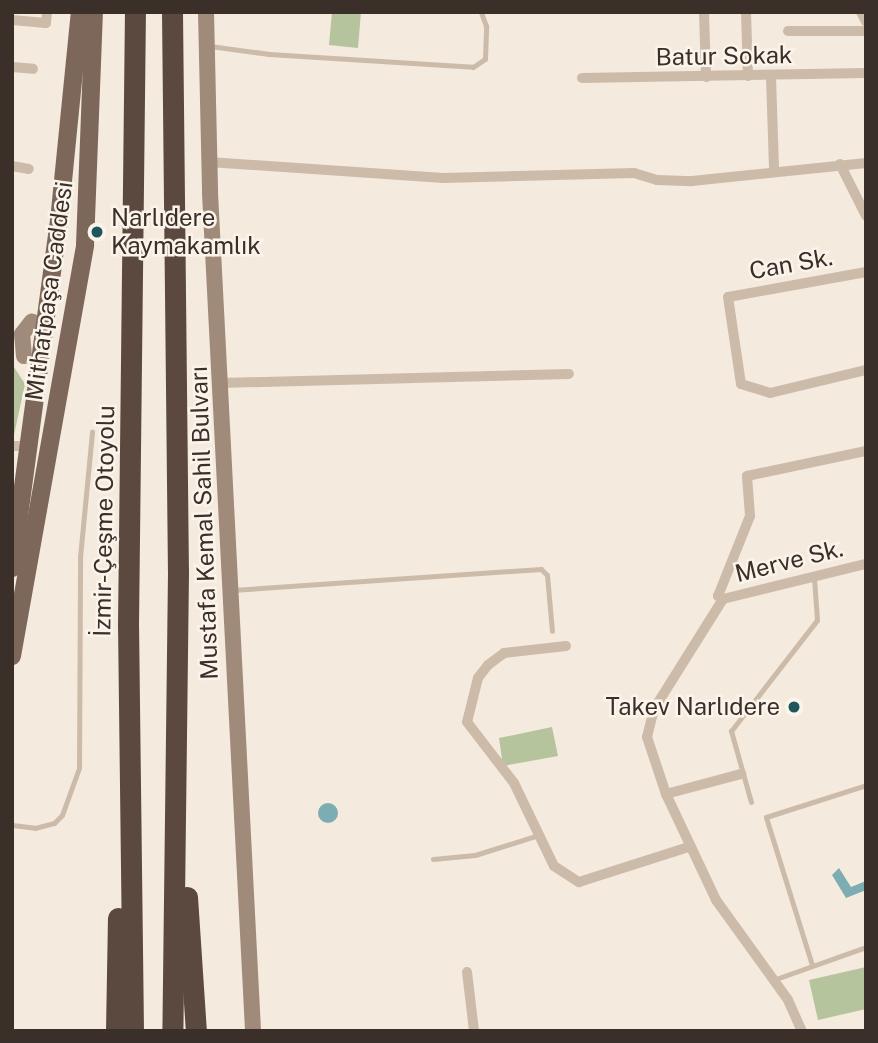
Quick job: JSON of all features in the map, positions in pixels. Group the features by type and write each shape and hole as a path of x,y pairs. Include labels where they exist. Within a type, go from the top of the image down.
{"highway":[{"name":"İzmir-Çeşme Otoyolu","path":"133,1031 129,837 135,12"},
{"path":"172,12 178,572 185,855 196,1031"},
{"path":"172,1031 178,572"},
{"path":"116,1031 118,878 129,837"}],"main road":[{"name":"Mithatpaşa Caddesi","path":"12,568 21,446 40,367 39,321 80,12"},
{"name":"Mithatpaşa Caddesi","path":"12,656 69,348 85,245 94,12"},
{"name":"Mustafa Kemal Sahil Bulvarı","path":"206,12 209,162 253,1031"},
{"path":"12,324 39,321 60,325 69,348 54,366 40,367 18,354 22,334 39,321"}],"street":[{"path":"12,20 46,23 47,12"},
{"path":"704,12 706,77"},
{"path":"746,12 748,76"},
{"path":"861,12 866,22"},
{"path":"788,31 866,31"},
{"path":"12,67 33,69"},
{"name":"Batur Sokak","path":"582,78 772,77 866,73"},
{"path":"772,77 774,169"},
{"path":"209,162 443,178 634,173 657,180 692,181 774,169 866,163"},
{"path":"840,164 866,216"},
{"path":"12,166 29,169"},
{"name":"Can Sk.","path":"866,272 728,297 741,384 770,393 866,370"},
{"path":"221,383 569,374"},
{"path":"802,1031 788,1000 716,900 666,794 647,737 654,709 723,599 718,596 750,516 747,476 866,452"},
{"name":"Merve Sk.","path":"723,599 866,564"},
{"path":"566,646 503,653 478,678 469,705 467,722 514,783 554,866 579,882 689,847"},
{"path":"666,794 741,774"},
{"path":"467,972 474,1031"}],"lane":[{"path":"207,46 269,54 473,67 485,59 486,26 481,12"},
{"path":"12,825 35,828 54,822 66,807 79,768 80,557 92,432"},
{"path":"229,590 541,569 547,575 552,632"},
{"path":"751,802 731,732 817,620 820,612 813,575"},
{"path":"812,965 766,817 866,785"},
{"path":"433,859 475,855 540,834"},
{"path":"773,979 866,947"}],"green space":[{"path":"332,12 361,12 358,48 329,45"},
{"path":"12,364 25,384 14,435 12,435"},
{"path":"552,727 558,756 503,766 499,738"},
{"path":"866,967 866,1009 818,1020 809,980"}],"water":[{"path":"328,803 335,806 338,813 335,820 328,823 321,820 318,813 321,806"},
{"path":"839,868 851,887 866,881 866,890 846,898 832,875"}],"place":[{"name":"Narlıdere Kaymakamlık","path":"97,232"},
{"name":"Takev Narlıdere","path":"794,707"}]}
